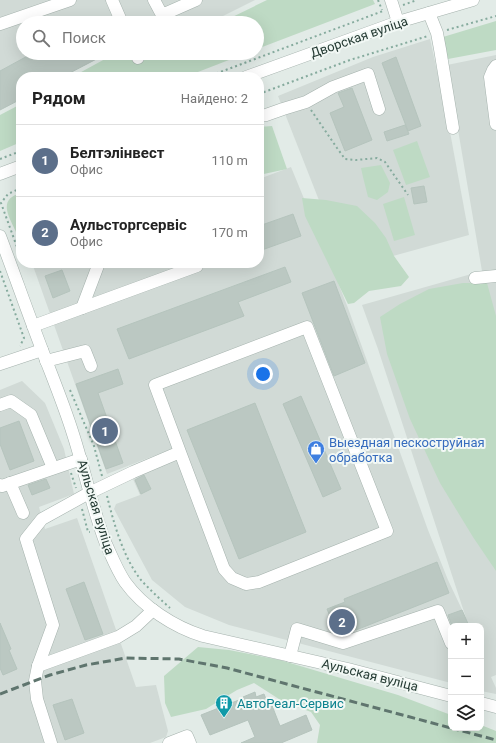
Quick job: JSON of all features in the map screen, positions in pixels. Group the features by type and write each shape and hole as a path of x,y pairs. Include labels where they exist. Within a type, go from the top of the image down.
{"street":[{"path":"23,16 70,0"},
{"path":"112,0 119,16"},
{"path":"154,0 162,15 196,0"},
{"name":"Дворская вуліца","path":"260,72 398,22 473,0"},
{"path":"392,4 398,22"},
{"path":"428,13 437,33 453,128"},
{"path":"0,24 16,19"},
{"path":"496,66 490,77 496,124"},
{"path":"264,115 306,102 334,87 368,74 379,109"},
{"path":"0,174 16,168"},
{"name":"Аульская вуліца","path":"0,236 70,424 100,529 112,559 125,582 144,603 190,632 203,636 348,669 448,695"},
{"path":"82,308 97,268"},
{"path":"33,326 192,268"},
{"path":"475,278 496,276"},
{"path":"307,327 387,531 259,582 246,584 232,578 224,569 180,452 155,385 307,327"},
{"path":"0,364 23,356 85,351 91,366"},
{"path":"0,405 11,401 31,415 53,468"},
{"path":"51,743 37,698 35,681 38,666 53,625 26,539 42,519 105,485 180,452"},
{"path":"23,513 5,484 81,459"},
{"path":"38,666 118,637 136,626 153,610"},
{"path":"290,656 297,629 343,643 438,611 448,636"},
{"path":"484,704 496,707"},
{"path":"169,743 187,736 190,743"}],"path":[{"path":"378,0 382,11"},
{"path":"264,56 382,11 392,4 417,0"},
{"path":"264,92 350,60 496,16"},
{"path":"220,72 252,60"},
{"path":"306,102 326,134 346,159 356,160 377,158 385,162 408,195"},
{"path":"0,160 16,153"},
{"path":"16,190 8,194 1,203 16,244"},
{"path":"0,271 24,338 19,347 23,356"},
{"path":"69,387 94,446 114,524 128,560 140,579 170,608"}],"shaded area":[{"path":"0,0 255,0 223,16 16,16 16,60 95,60 72,72 16,72 16,85 0,110"},
{"path":"430,39 448,121 469,235 346,269 278,96 373,57"},
{"path":"496,55 496,675 491,677 496,688 496,694 484,692 484,623 448,623 448,682 229,625 185,607 152,580 114,509 116,504 140,495 132,477 173,458 169,450 107,474 34,268 264,268 264,177 291,167 348,308 428,530 448,580 466,618 378,349 362,305 482,271 447,65"},
{"path":"22,381 45,403 64,449 74,494 39,507 45,529 77,518 136,687 156,685 168,731 166,737 150,743 0,743 0,390"}],"green space":[{"path":"267,0 373,0 375,4 264,46 264,16 234,16"},
{"path":"496,21 496,50 448,59 443,37"},
{"path":"103,60 134,60 136,64 144,60 229,60 198,72 81,72"},
{"path":"16,107 16,144 0,151 0,115"},
{"path":"272,126 287,169 264,174 264,127"},
{"path":"417,141 430,177 406,185 393,150"},
{"path":"381,165 390,183 388,192 377,200 368,197 361,168"},
{"path":"16,195 16,232 7,209 7,204 13,196"},
{"path":"404,197 415,235 394,241 383,204"},
{"path":"302,198 326,200 357,206 375,223 386,238 394,256 409,277 401,286 369,291 354,303 348,304 305,216"},
{"path":"463,283 487,283 496,316 496,571 440,483 410,419 387,354 380,317 400,304 429,289"},
{"path":"198,647 229,650 280,660 398,695 448,714 448,731 484,731 484,726 496,731 496,743 317,743 320,725 311,712 282,701 254,683 237,690 206,709 171,717 165,703 164,676"}],"building":[{"path":"396,57 421,126 408,131 382,63"},
{"path":"20,60 95,60 72,72 16,72 16,102 0,110 0,71"},
{"path":"352,88 372,140 345,151 330,113 344,107 338,93"},
{"path":"405,125 409,134 387,141 384,132"},
{"path":"424,186 427,202 414,204 411,188"},
{"path":"293,214 301,236 264,249 264,224"},
{"path":"285,267 291,282 238,302 244,316 129,359 117,329"},
{"path":"62,270 70,291 53,298 45,276"},
{"path":"334,281 365,363 334,376 302,293"},
{"path":"118,369 123,384 98,393 123,463 106,469 76,384"},
{"path":"301,396 341,489 323,497 283,404"},
{"path":"255,403 306,532 239,559 187,430"},
{"path":"19,421 34,461 10,470 0,444 0,428"},
{"path":"144,475 151,489 141,494 135,480"},
{"path":"46,479 50,488 32,495 28,485"},
{"path":"437,562 449,593 356,630 355,628 340,634 337,633 327,609 345,602 344,599"},
{"path":"84,582 103,634 85,640 66,589"},
{"path":"462,610 468,623 451,623 448,615"},
{"path":"0,623 11,649 9,650 17,669 3,675 0,668"},
{"path":"255,692 256,697 264,694 268,704 271,703 280,726 306,715 312,730 281,743 241,743 255,737 248,720 210,735 201,715 244,698 243,697"},
{"path":"72,699 84,733 65,740 53,705"}],"railway":[{"path":"0,694 50,675 86,665 126,658 179,659 227,668 448,727"},
{"path":"462,731 496,740"}],"place":[{"name":"Белтэлінвест","path":"105,431"},
{"name":"Выездная пескоструйная обработка","path":"316,464"},
{"name":"Аульсторгсервіс","path":"342,622"},
{"name":"АвтоРеал-Сервис","path":"224,718"}]}
